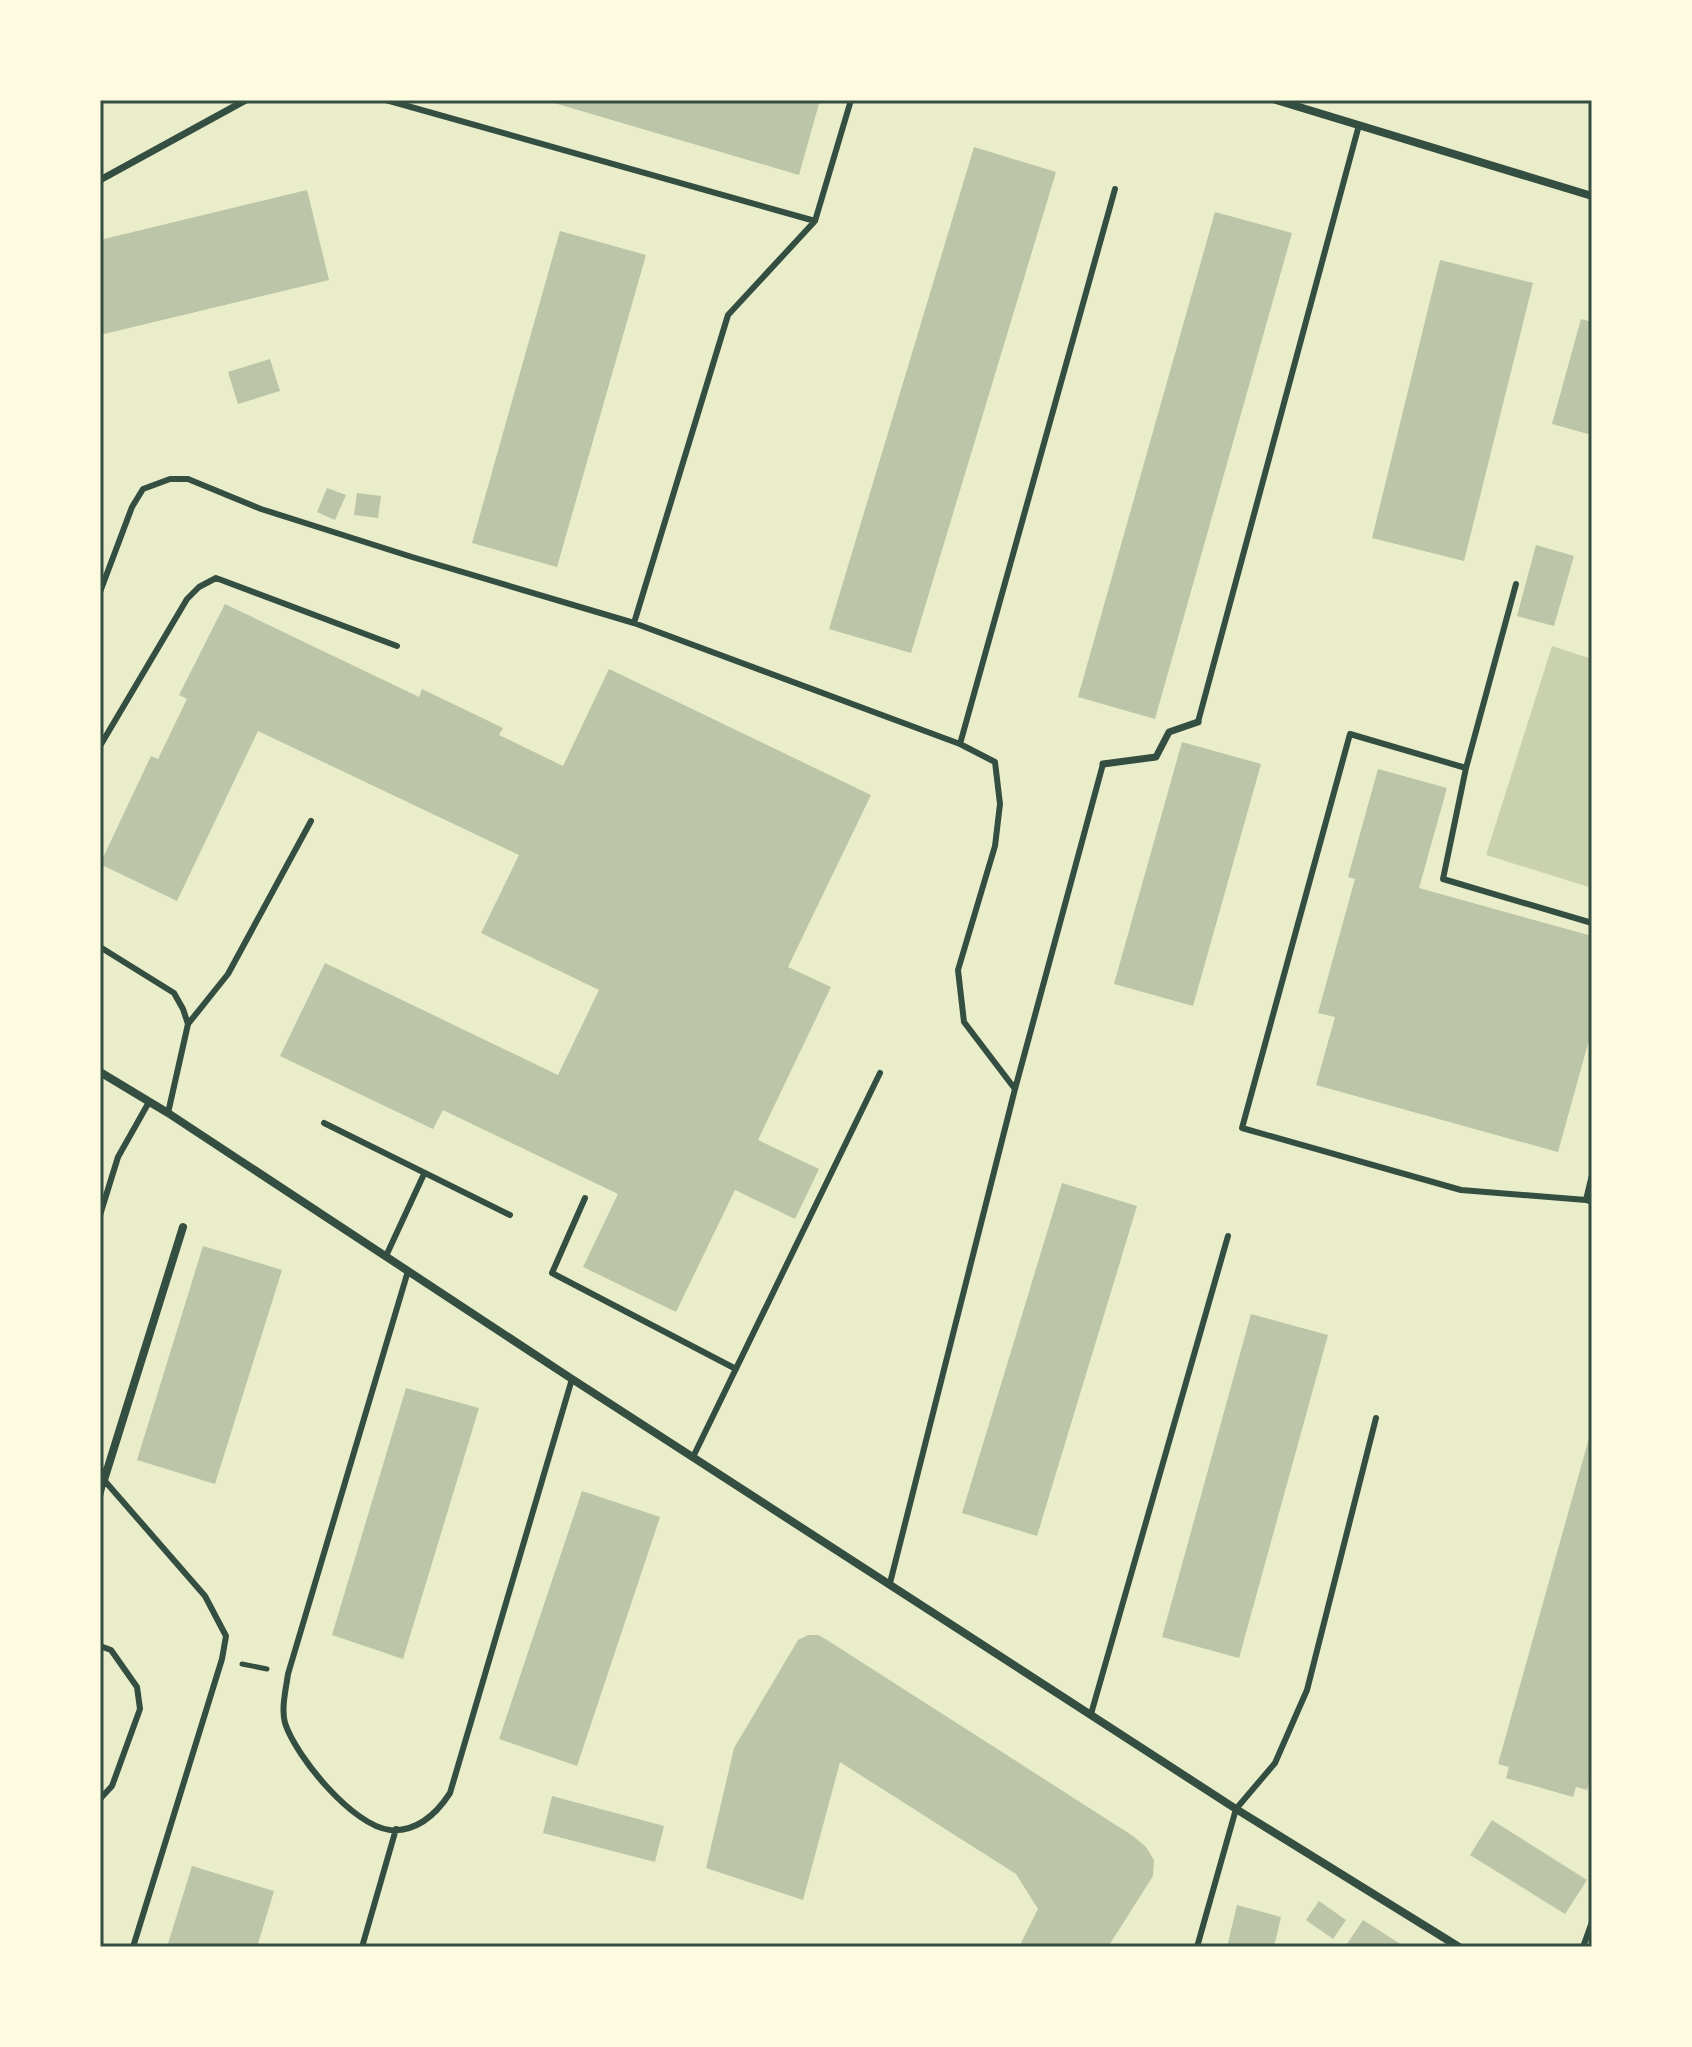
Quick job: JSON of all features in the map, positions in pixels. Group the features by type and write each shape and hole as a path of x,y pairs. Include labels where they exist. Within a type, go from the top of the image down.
{"street":[{"path":"100,180 246,100"},
{"path":"1276,100 1592,196"},
{"path":"1103,764 1156,757 1169,732 1198,722"},
{"path":"100,1072 168,1113 1236,1809 1459,1947"},
{"path":"104,1480 183,1227"}],"lane":[{"path":"386,100 815,221"},
{"path":"634,623 728,315 815,221 851,100"},
{"path":"1198,722 1359,125"},
{"path":"960,744 1115,189"},
{"path":"100,592 132,507 143,489 170,479 188,479 261,509 634,623 960,744 995,762 1000,804 995,846 958,970 964,1022 1015,1089"},
{"path":"100,746 187,599 199,587 216,578 397,646"},
{"path":"1516,584 1466,768 1443,879 1592,923"},
{"path":"1466,768 1350,734 1242,1128 1461,1190 1589,1201 1592,1175"},
{"path":"890,1583 1015,1089 1103,764"},
{"path":"168,1113 188,1024 228,974 311,821"},
{"path":"100,947 174,993 188,1024"},
{"path":"693,1457 880,1073"},
{"path":"100,1215 118,1157 149,1102"},
{"path":"324,1123 510,1215"},
{"path":"386,1256 424,1174"},
{"path":"585,1198 552,1273 736,1369"},
{"path":"1091,1714 1228,1236"},
{"path":"408,1271 288,1674 284,1698 284,1720 311,1770 349,1808 374,1825 390,1830 406,1828 431,1816 450,1793 572,1379"},
{"path":"1197,1947 1236,1809 1275,1763 1307,1690 1376,1418"},
{"path":"100,1467 104,1480 205,1596 226,1636 222,1659 133,1947"},
{"path":"100,1496 104,1480"},
{"path":"100,1646 111,1650 137,1687 140,1709 112,1786 100,1799"},
{"path":"362,1947 396,1829"},
{"path":"1583,1947 1592,1922"}],"path":[{"path":"222,1659 288,1674"}],"green space":[{"path":"1552,646 1592,659 1592,888 1486,855"}],"building":[{"path":"544,100 820,100 799,175"},
{"path":"974,147 1056,172 911,653 829,629"},
{"path":"307,190 329,280 100,335 100,240"},
{"path":"1215,212 1292,233 1155,719 1078,697"},
{"path":"560,231 646,255 557,567 472,543"},
{"path":"1440,260 1533,283 1464,561 1372,538"},
{"path":"1581,319 1592,322 1592,435 1552,424"},
{"path":"270,359 280,391 238,404 228,372"},
{"path":"327,488 346,495 335,520 317,512"},
{"path":"357,493 381,496 378,518 354,515"},
{"path":"1536,545 1574,556 1554,626 1517,616"},
{"path":"225,604 419,697 422,689 503,728 499,735 563,766 609,669 871,795 788,967 831,987 758,1140 819,1169 795,1219 735,1190 676,1312 583,1267 618,1194 443,1110 433,1129 280,1056 325,963 558,1075 599,990 481,933 519,855 258,731 177,901 100,864 151,756 158,759 187,699 179,695"},
{"path":"1182,742 1261,764 1193,1006 1114,984"},
{"path":"1378,769 1447,788 1419,888 1592,936 1592,1029 1558,1152 1316,1085 1335,1017 1318,1013 1355,879 1348,877"},
{"path":"1062,1183 1137,1206 1037,1536 962,1513"},
{"path":"203,1246 282,1270 215,1484 137,1460"},
{"path":"1251,1314 1328,1335 1239,1658 1162,1637"},
{"path":"406,1388 479,1408 403,1659 332,1635"},
{"path":"1591,1431 1592,1772 1587,1790 1576,1787 1573,1797 1506,1778 1509,1767 1498,1764"},
{"path":"582,1491 660,1517 577,1766 499,1739"},
{"path":"808,1635 818,1635 827,1640 1146,1847 1154,1860 1153,1876 1108,1947 1019,1947 1038,1909 1016,1874 840,1762 803,1900 706,1868 734,1748 798,1640"},
{"path":"552,1796 664,1826 655,1862 543,1833"},
{"path":"1492,1820 1587,1880 1565,1914 1470,1855"},
{"path":"192,1866 274,1891 257,1947 167,1947"},
{"path":"1319,1901 1346,1920 1333,1939 1306,1920"},
{"path":"1237,1905 1281,1917 1274,1947 1227,1947"},
{"path":"1363,1920 1405,1947 1345,1947"}]}
